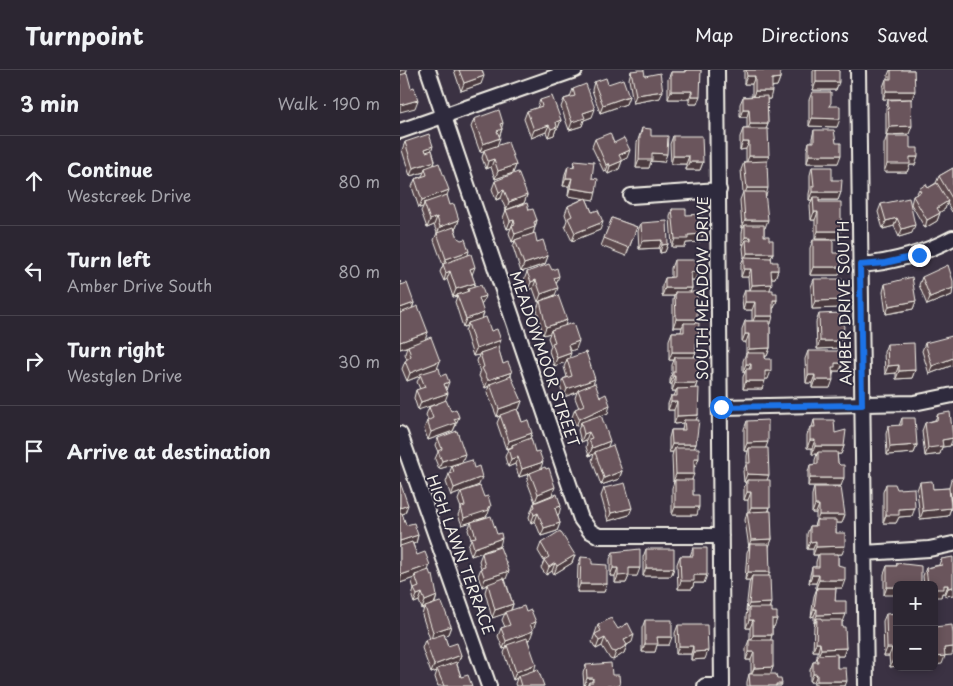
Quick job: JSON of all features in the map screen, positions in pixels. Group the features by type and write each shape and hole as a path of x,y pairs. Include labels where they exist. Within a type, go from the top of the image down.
{"street":[{"name":"MEADOWMOOR STREET","path":"428,70 581,519 590,531 599,536 721,536"},
{"path":"400,131 575,70"},
{"name":"SOUTH MEADOW DRIVE","path":"717,70 722,686"},
{"name":"AMBER DRIVE SOUTH","path":"858,70 866,686"},
{"path":"631,196 719,190"},
{"path":"860,265 885,263 919,255 953,238"},
{"path":"721,407 914,403 953,396"},
{"name":"HIGH LAWN TERRACE","path":"400,434 489,686"},
{"path":"864,553 920,550 953,544"},
{"path":"705,686 722,686"}],"building":[{"path":"459,70 482,70 484,76 464,83"},
{"path":"644,70 645,76 660,73 663,91 636,95 631,71"},
{"path":"686,70 701,70 700,96 692,96 692,91 671,91 671,72 686,72"},
{"path":"746,70 780,70 780,78 772,79 772,91 755,91 755,76 747,76"},
{"path":"816,70 839,70 839,82 816,82"},
{"path":"891,70 914,70 915,91 886,91 886,79 891,79"},
{"path":"407,73 411,88 414,87 418,100 400,105 400,75"},
{"path":"606,78 608,84 623,79 629,96 603,105 594,82"},
{"path":"586,84 595,109 583,113 585,118 572,122 564,99 575,96 573,89"},
{"path":"812,92 831,92 831,103 829,106 840,106 840,119 812,118"},
{"path":"552,96 561,120 556,122 557,127 551,129 549,125 534,130 527,111 542,106 540,100"},
{"path":"767,96 768,124 750,124 749,109 743,109 743,97"},
{"path":"911,99 912,126 889,127 888,100"},
{"path":"499,110 503,123 500,124 502,129 497,131 500,138 483,144 474,119"},
{"path":"642,128 651,129 651,136 668,136 667,154 652,153 652,160 639,160"},
{"path":"743,129 768,129 769,156 749,156 749,142 743,142"},
{"path":"814,130 834,130 836,143 841,143 841,155 809,155 809,142 814,142"},
{"path":"610,133 614,143 624,138 630,150 619,155 622,161 610,166 609,163 606,165 595,139"},
{"path":"429,134 433,146 425,149 426,152 432,150 435,161 413,168 405,142"},
{"path":"673,136 702,136 703,162 689,162 689,156 673,156"},
{"path":"887,136 910,136 910,148 918,148 918,157 910,157 910,164 887,164"},
{"path":"508,142 516,165 498,171 494,159 488,161 484,150"},
{"path":"575,160 594,162 592,178 598,179 596,192 570,188 572,178 566,178 568,166 574,167"},
{"path":"767,161 768,188 747,188 744,162"},
{"path":"439,163 449,190 422,200 415,179 427,175 425,168"},
{"path":"812,167 832,167 832,180 842,180 841,192 812,192 812,186 814,186"},
{"path":"953,168 953,200 939,176"},
{"path":"518,172 527,195 509,202 504,190 499,192 495,181"},
{"path":"937,183 948,201 937,208 940,213 927,220 913,196 921,192 919,189 926,184 928,188"},
{"path":"743,192 765,192 768,220 745,220"},
{"path":"447,195 450,205 454,204 459,220 440,227 437,217 430,220 424,203"},
{"path":"813,197 819,197 819,202 841,202 841,231 818,231 818,212 814,212"},
{"path":"586,198 592,212 598,210 603,222 575,233 568,218 572,216 568,206"},
{"path":"909,198 915,225 902,229 897,218 886,221 881,204"},
{"path":"527,203 529,210 533,209 537,220 534,222 535,227 515,234 512,225 515,224 514,220 510,221 506,210"},
{"path":"672,209 686,209 686,215 702,214 703,234 688,235 688,239 675,239"},
{"path":"612,218 637,227 629,248 604,238"},
{"path":"667,221 668,244 662,245 662,240 642,241 641,223"},
{"path":"745,225 764,225 764,236 769,236 769,240 773,240 773,253 747,253 746,240 751,240 751,237 745,237"},
{"path":"454,227 458,238 461,240 465,239 469,251 446,259 437,233"},
{"path":"535,233 537,242 543,240 548,256 524,264 515,240"},
{"path":"813,240 833,240 833,253 842,253 842,267 813,267"},
{"path":"471,254 475,267 470,269 475,283 456,289 450,271 446,273 443,264"},
{"path":"744,257 771,258 772,262 778,262 778,270 771,270 772,284 752,285 751,269 744,269"},
{"path":"674,260 698,260 698,272 691,272 692,288 665,288 665,278 674,277"},
{"path":"549,264 552,270 557,268 559,276 554,278 558,288 541,294 536,280 531,282 527,272"},
{"path":"948,265 953,288 930,297 922,277"},
{"path":"912,277 916,301 889,306 885,284"},
{"path":"814,279 842,279 842,300 815,301"},
{"path":"400,281 401,285 407,283 414,303 400,308"},
{"path":"481,285 485,296 479,298 484,313 466,319 457,295"},
{"path":"745,290 773,290 773,293 777,293 777,300 773,300 773,316 755,316 755,302 745,302"},
{"path":"675,292 697,292 697,319 676,319"},
{"path":"558,295 567,320 546,327 540,301"},
{"path":"418,306 428,332 400,342 400,313"},
{"path":"842,313 842,324 844,324 843,341 820,341 819,314"},
{"path":"486,317 491,331 497,329 501,340 476,349 468,323"},
{"path":"745,321 770,321 770,348 749,349 749,334 745,334"},
{"path":"573,323 579,341 568,345 571,353 557,358 552,343 555,342 551,330"},
{"path":"684,323 699,323 696,352 672,352 672,332 684,332"},
{"path":"952,336 953,358 932,366 925,343"},
{"path":"431,337 440,361 410,373 405,361 411,356 408,346"},
{"path":"914,343 915,370 899,371 899,365 888,366 887,344"},
{"path":"498,347 503,364 508,362 512,372 488,380 482,368 484,367 480,353"},
{"path":"808,351 843,351 843,363 835,363 835,367 832,367 833,380 815,380 815,375 808,375"},
{"path":"586,352 595,379 567,389 563,379 572,376 567,359"},
{"path":"746,353 765,353 765,359 771,359 771,371 765,371 765,381 746,381 746,369 751,369 751,364 746,364"},
{"path":"675,357 699,357 697,383 675,383 673,372 675,372"},
{"path":"439,368 441,376 446,374 449,382 444,384 448,393 421,402 416,390 425,387 420,374"},
{"path":"511,376 522,401 499,409 490,384"},
{"path":"595,383 600,397 606,394 610,405 579,419 575,409 584,405 578,390"},
{"path":"699,388 698,415 677,416 677,402 671,402 671,396 677,396 677,389"},
{"path":"446,400 451,411 456,409 459,417 454,419 456,423 431,432 427,421 433,418 429,407"},
{"path":"517,409 522,422 528,420 532,433 509,441 500,415"},
{"path":"950,412 953,438 942,440 943,446 928,448 925,423 937,420 938,414"},
{"path":"601,415 610,441 592,448 589,439 592,438 589,432 584,434 581,422"},
{"path":"902,418 915,418 917,445 890,447 888,426 902,425"},
{"path":"684,420 699,420 696,444 672,444 671,430 685,430"},
{"path":"768,420 768,442 747,443 747,421"},
{"path":"814,420 834,420 835,433 846,430 844,446 815,446 815,440 810,440 810,427 815,427"},
{"path":"457,431 465,454 442,461 438,451 442,449 438,438"},
{"path":"531,438 535,452 539,451 543,462 522,469 518,457 511,459 508,449 513,447 512,445"},
{"path":"613,445 622,471 604,478 595,452"},
{"path":"675,448 699,448 699,458 694,458 694,474 676,474"},
{"path":"749,448 768,448 769,475 747,474 746,463 750,463"},
{"path":"818,452 837,452 838,463 844,465 844,478 810,478 810,465 818,464"},
{"path":"472,460 474,468 479,466 482,477 454,488 449,474 454,472 452,466"},
{"path":"545,467 546,469 549,468 555,487 538,494 530,473"},
{"path":"675,480 693,480 693,495 699,495 699,507 675,507"},
{"path":"747,480 770,480 770,507 751,507 751,492 747,492"},
{"path":"932,481 933,489 949,488 951,508 923,511 920,482"},
{"path":"400,482 408,505 400,508"},
{"path":"625,483 632,508 611,513 604,488"},
{"path":"886,484 895,484 897,489 914,488 915,508 899,509 899,515 886,515"},
{"path":"480,486 484,497 488,496 491,506 488,507 489,510 464,518 461,507 465,506 461,492"},
{"path":"814,487 841,487 845,515 819,515 819,505 815,505"},
{"path":"557,494 561,506 555,508 560,523 544,528 538,513 534,515 532,509 535,507 534,503"},
{"path":"771,511 772,539 751,540 747,512"},
{"path":"400,513 402,513 406,525 414,523 418,535 400,541"},
{"path":"491,516 497,534 501,533 502,538 474,548 471,538 476,537 471,522"},
{"path":"816,520 836,520 836,533 845,533 845,546 816,547 816,541 810,542 810,526 816,526"},
{"path":"560,531 575,555 557,566 555,563 549,567 544,560 549,557 541,543"},
{"path":"412,542 417,555 425,552 430,565 401,575 400,546"},
{"path":"750,544 769,544 770,572 748,572"},
{"path":"500,547 509,571 485,579 481,568 485,567 482,553"},
{"path":"693,548 707,548 707,575 694,575 694,581 681,581 680,556 693,556"},
{"path":"640,549 640,568 629,568 629,575 618,576 618,568 613,568 613,552"},
{"path":"646,549 674,549 674,568 646,568"},
{"path":"819,554 838,554 838,565 845,567 845,580 819,580 819,575 812,575 812,567 819,567"},
{"path":"581,557 592,558 592,564 607,565 607,584 580,584"},
{"path":"953,557 953,587 948,588 948,585 944,585 944,589 938,589 938,581 928,581 926,568 942,565 941,559"},
{"path":"897,563 921,566 921,581 893,581 893,587 887,587 887,566 897,566"},
{"path":"429,570 431,576 433,575 437,596 425,601 422,593 417,595 414,589 419,587 415,575"},
{"path":"752,576 770,576 771,603 749,604"},
{"path":"504,578 513,604 495,610 488,584"},
{"path":"817,588 836,588 835,601 846,601 846,614 817,615 817,609 814,609"},
{"path":"440,602 451,626 433,632 425,607"},
{"path":"524,606 526,612 531,610 536,622 530,624 533,631 506,641 501,628 510,625 505,612"},
{"path":"749,608 772,608 772,612 777,612 777,619 772,619 772,635 753,635 753,620 749,620"},
{"path":"893,613 893,659 892,648 887,648 886,614"},
{"path":"611,618 618,629 628,623 634,635 624,640 627,645 616,652 612,651 605,638 599,641 595,634 601,631 598,625"},
{"path":"817,618 822,618 822,620 842,620 842,627 845,627 846,648 821,649 820,643 816,643"},
{"path":"645,620 672,620 672,637 657,637 658,644 645,644"},
{"path":"678,625 707,625 708,651 693,652 693,646 679,646"},
{"path":"952,625 953,647 944,648 945,656 938,657 938,627"},
{"path":"444,634 448,646 457,643 461,655 434,665 425,640"},
{"path":"527,638 536,664 516,672 507,645"},
{"path":"749,640 773,640 773,667 754,668 754,652 749,652"},
{"path":"837,654 837,668 846,668 847,681 817,681 817,674 813,674 813,662 818,662 817,655"},
{"path":"456,662 461,677 468,675 472,686 444,686 437,669"},
{"path":"611,663 612,675 619,675 620,686 589,686 589,682 593,682 593,678 587,678 586,665"},
{"path":"538,669 544,686 521,686 518,676"},
{"path":"749,674 776,674 777,679 781,679 782,684 776,684 776,686 750,686"}],"route":[{"path":"721,407 862,405 860,265 885,263 919,255"}]}
